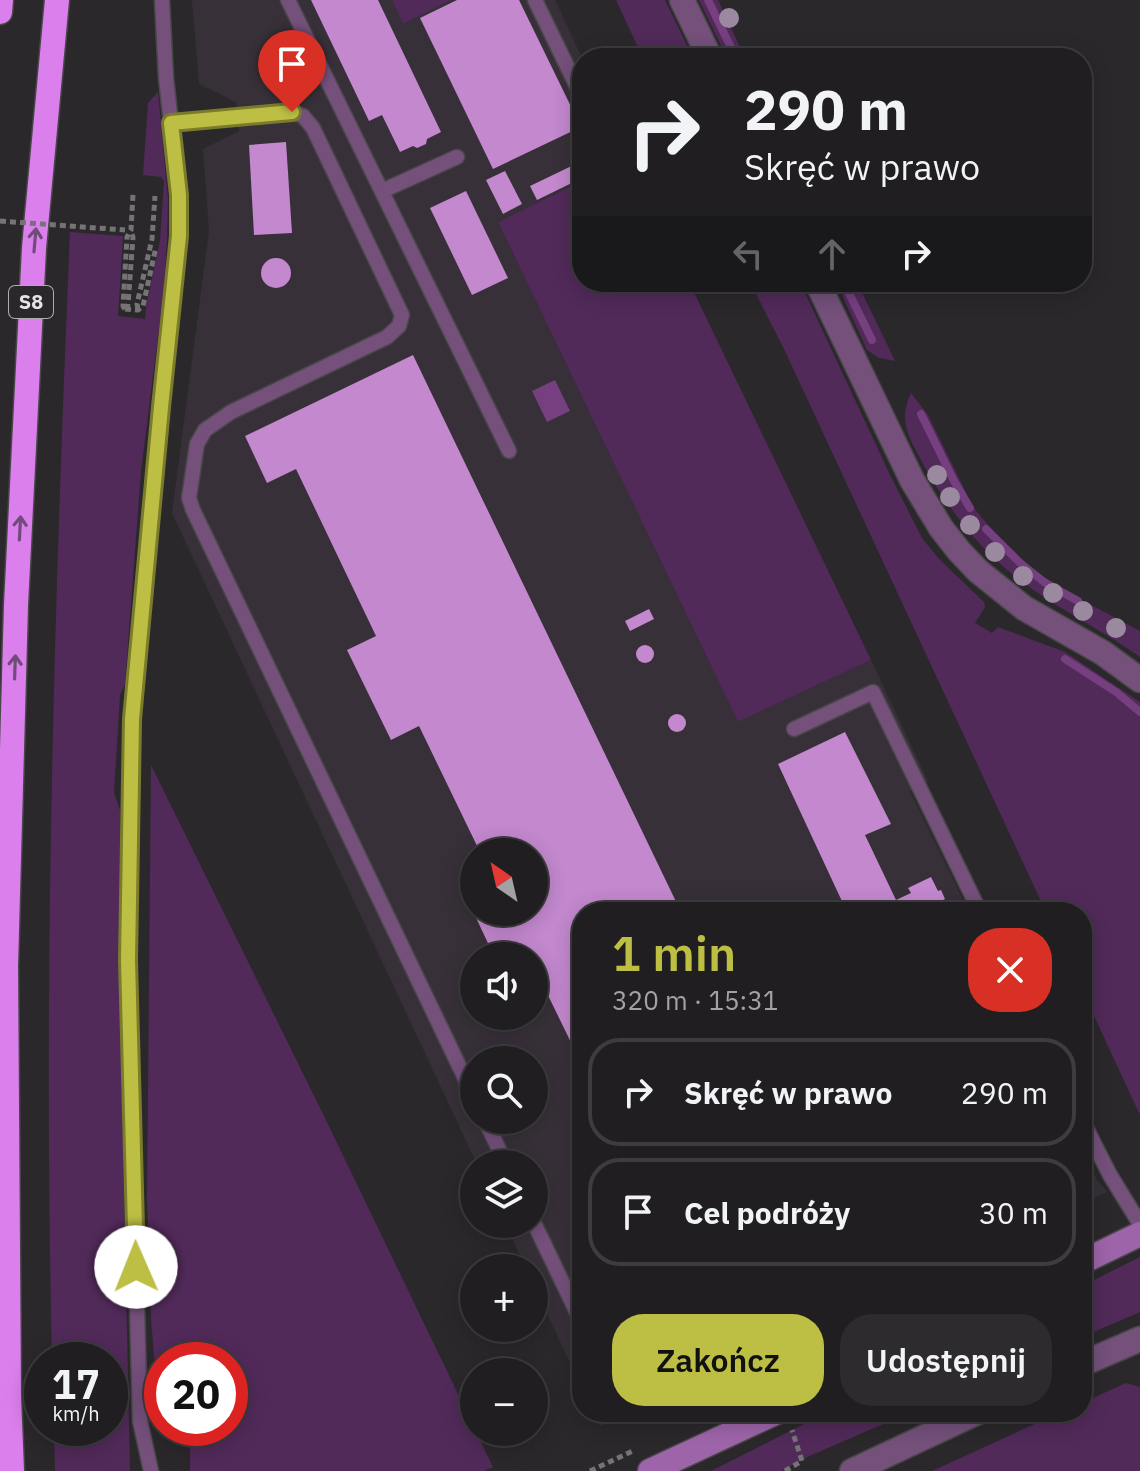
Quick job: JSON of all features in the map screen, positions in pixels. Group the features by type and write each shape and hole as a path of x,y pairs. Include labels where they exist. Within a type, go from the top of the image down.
{"highway":[{"path":"0,12 1,0"},
{"name":"S8","path":"12,1471 6,966 16,605 34,248 57,0"}],"street":[{"path":"682,0 705,48"},
{"path":"822,292 912,480 959,551 978,571 1024,608 1103,653 1140,680"},
{"path":"1092,1257 1140,1234"},
{"path":"1092,1360 1140,1339"},
{"path":"650,1471 779,1422"},
{"path":"852,1471 957,1422"}],"lane":[{"path":"151,1471 140,1421 128,960 132,719 179,236 179,195 166,78 162,0"},
{"path":"288,0 509,451"},
{"path":"535,0 572,76"},
{"path":"171,123 292,112 303,116 313,128 402,315 399,326 387,337 231,412 205,430 197,444 189,498 460,1068"},
{"path":"382,191 457,157"},
{"path":"794,729 873,692 975,902"},
{"path":"1092,1140 1140,1224"},
{"path":"541,1238 572,1302"}],"path":[{"path":"133,194 128,230 133,237 128,305 125,309 138,310 158,196"},
{"path":"0,221 128,230"},
{"path":"785,1422 802,1461 785,1471"}],"shaded area":[{"path":"192,0 392,0 403,24 451,0 555,0 577,48 572,48 572,186 498,222 738,722 871,660 928,781 910,791 964,902 572,902 572,1367 548,1316 548,1254 519,1254 512,1238 548,1238 548,1150 470,1150 463,1134 548,1134 548,1046 460,1046 460,1128 172,513 209,231 203,149 239,131 236,102 199,84"},
{"path":"392,0 451,0 403,24"},
{"path":"616,0 665,0 688,48 638,48"},
{"path":"699,0 718,0 740,48 722,48"},
{"path":"158,92 168,199 167,240 164,289 141,471 114,793 120,810 120,1003 127,1342 52,1342 49,1078 52,796 70,232 123,236 118,316 145,319 160,241 164,181 161,177 143,175 148,103"},
{"path":"572,186 572,292 694,292 871,660 738,722 498,222"},
{"path":"755,292 805,292 922,538 939,559 984,602 985,607 975,623 992,633 998,627 1065,652 1140,702 1140,1115 1092,1012 1092,902 1041,902"},
{"path":"843,292 862,292 895,361 879,358 867,350"},
{"path":"555,380 570,411 547,422 532,391"},
{"path":"911,393 928,415 973,507 994,532 1031,568 1061,589 1140,631 1140,657 1017,578 985,549 957,517 922,462 906,428 905,412"},
{"path":"151,765 460,1398 460,1446 483,1446 493,1467 484,1471 190,1471 190,1446 248,1446 248,1342 153,1342 147,1202"},
{"path":"1092,1169 1097,1180 1107,1192 1092,1199"},
{"path":"1140,1257 1140,1312 1092,1333 1092,1281"},
{"path":"128,1377 130,1471 55,1471 54,1446 128,1446"},
{"path":"1126,1383 1140,1387 1140,1471 932,1471 1039,1422 1092,1422 1092,1398"},
{"path":"808,1422 888,1422 781,1471 711,1471"}],"building":[{"path":"311,0 378,0 441,132 427,139 426,144 400,152 382,115 369,121"},
{"path":"457,0 519,0 572,109 572,131 493,169 420,18"},
{"path":"286,142 292,233 254,235 249,145"},
{"path":"572,166 572,183 537,200 530,186"},
{"path":"505,171 522,204 503,214 486,180"},
{"path":"466,191 508,278 472,295 430,208"},
{"path":"276,258 287,262 291,273 287,284 276,288 265,284 261,273 265,262"},
{"path":"413,355 676,902 572,902 572,1044 548,995 548,942 487,942 480,926 548,926 548,838 473,838 419,726 391,740 347,650 376,636 296,469 267,483 245,436"},
{"path":"649,609 654,619 630,631 625,621"},
{"path":"645,645 654,654 645,663 636,654"},
{"path":"677,714 686,723 677,732 668,723"},
{"path":"845,732 891,824 865,835 896,900 911,893 908,888 931,877 945,899 939,902 842,902 778,764"}],"waterway":[{"path":"708,0 731,48"},
{"path":"848,292 872,340"},
{"path":"921,414 970,508"},
{"path":"986,529 1044,582 1078,601"},
{"path":"1065,659 1116,692 1140,712"}],"route":[{"path":"136,1267 128,960 132,719 179,236 179,195 171,123 292,112"}]}
